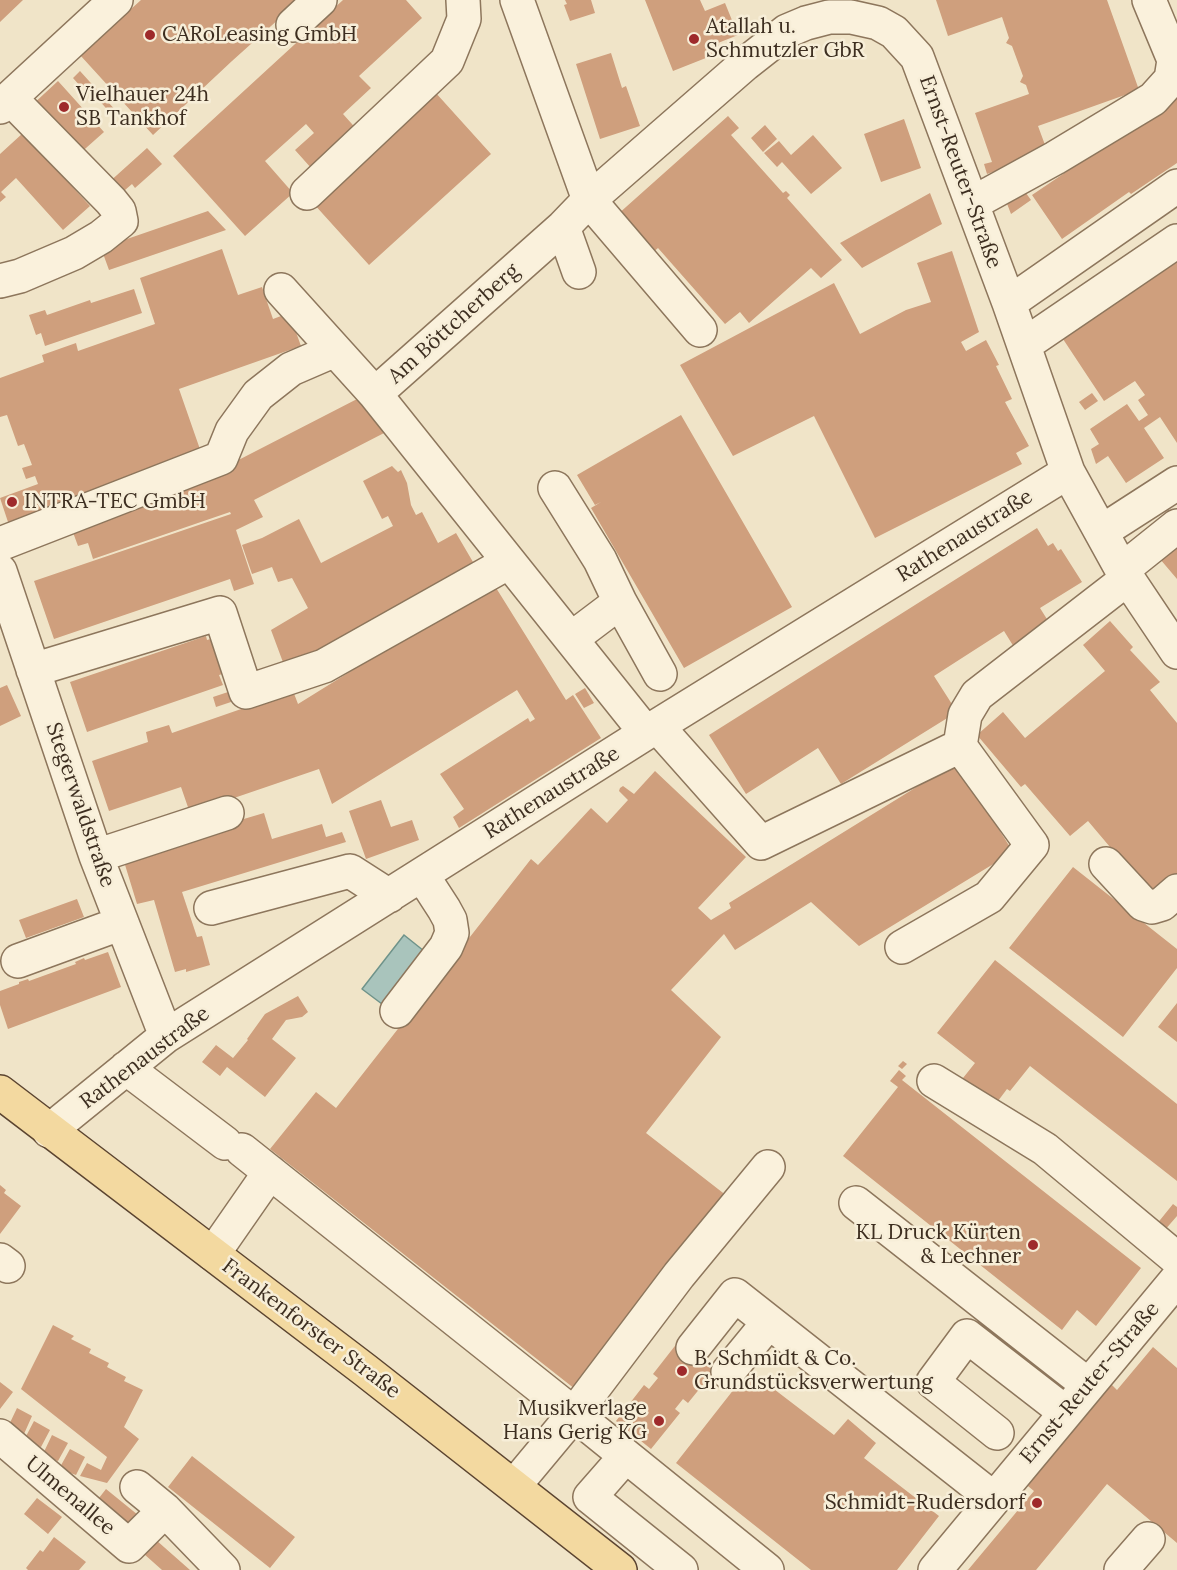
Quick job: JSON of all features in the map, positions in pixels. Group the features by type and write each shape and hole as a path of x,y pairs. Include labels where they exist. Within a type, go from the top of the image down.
{"main road":[{"name":"Frankenforster Straße","path":"0,1092 514,1486 620,1570"}],"street":[{"path":"0,281 20,276 74,253 101,237 121,221 119,211 111,201 5,103 116,0"},
{"path":"292,25 320,0"},
{"path":"307,193 447,61 464,19 464,0"},
{"path":"517,0 589,200 700,330"},
{"path":"973,203 1055,159 1153,99 1171,79 1174,60 1149,0"},
{"name":"Ernst-Reuter-Straße","path":"589,200 745,64 788,31 829,17 851,17 877,12 917,57 973,203 1068,472 1125,574 1177,652"},
{"path":"1009,303 1177,186"},
{"name":"Am Böttcherberg","path":"589,200 563,227 375,394 571,639 652,729 761,843 960,746"},
{"path":"563,227 579,272"},
{"path":"1024,345 1177,241"},
{"path":"280,290 375,394"},
{"path":"0,544 221,458 232,431 258,395 291,369 335,350"},
{"name":"Rathenaustraße","path":"49,1131 166,1036 652,729 1068,472"},
{"path":"1101,532 1177,483"},
{"path":"555,488 600,560 620,602 660,674"},
{"path":"902,947 989,897 1032,845 960,746 965,716 977,695 1125,574 1177,526"},
{"path":"33,670 220,613 246,692 324,666 509,562"},
{"name":"Stegerwaldstraße","path":"0,572 96,856 166,1036"},
{"path":"571,639 620,602"},
{"path":"96,856 227,813"},
{"path":"1106,864 1143,904 1152,907 1162,904 1177,891"},
{"path":"211,908 350,871 389,896"},
{"path":"398,1011 446,947 452,933 450,920 422,875"},
{"path":"18,961 122,923"},
{"path":"126,1068 270,1172 767,1570"},
{"path":"934,1081 1045,1149 1177,1259"},
{"path":"514,1486 574,1414 679,1275 768,1167"},
{"path":"213,1254 270,1172"},
{"path":"856,1203 1088,1384"},
{"name":"Ernst-Reuter-Straße","path":"935,1570 1177,1279"},
{"path":"693,1348 735,1295 994,1500"},
{"path":"728,1372 769,1322"},
{"path":"997,1432 933,1382 967,1336 1065,1412"},
{"name":"Ulmenallee","path":"0,1436 129,1546 165,1510"},
{"path":"625,1457 590,1497 681,1570"},
{"path":"137,1487 165,1510 223,1570"},
{"path":"1121,1570 1148,1539"}],"water":[{"path":"404,935 424,951 382,1004 362,989"}],"building":[{"path":"0,0 23,0 0,22"},
{"path":"141,0 300,0 153,135 80,55"},
{"path":"343,0 406,0 422,18 359,76 371,88 343,114 360,133 312,169 295,150 314,133 306,124 265,161 293,193 245,236 173,156"},
{"path":"565,0 591,0 595,13 570,21 564,5 567,4"},
{"name":"Atallah u. Schmutzler GbR","path":"645,0 700,0 705,11 725,3 738,35 718,43 721,52 673,71"},
{"path":"936,0 1107,0 1139,90 1038,126 1048,153 987,174 984,164 992,162 975,113 1029,94 1026,85 1020,82 1023,76 1012,46 1006,43 1009,38 1002,17 948,36"},
{"path":"611,53 622,88 626,86 640,126 600,139 576,64"},
{"path":"80,71 118,113 114,117 87,87 81,87 73,78"},
{"path":"58,81 104,132 77,156 31,106"},
{"path":"435,92 491,154 369,265 313,203"},
{"path":"1177,97 1177,163 1131,194 1129,192 1062,239 1032,195"},
{"path":"728,116 739,128 731,135 783,193 786,191 790,195 787,198 842,260 821,278 811,268 749,323 740,312 725,324 658,248 651,254 617,215"},
{"path":"904,119 921,168 881,182 864,134"},
{"path":"765,125 777,139 763,152 751,138"},
{"path":"23,133 90,206 63,230 16,178 1,192 6,197 0,202 0,154"},
{"path":"813,135 842,168 811,194 782,162 777,167 764,153 779,141 791,155"},
{"path":"147,148 162,164 135,188 132,184 118,196 107,184"},
{"path":"1023,189 1031,200 1011,214 1006,201"},
{"path":"930,193 942,224 862,268 840,243"},
{"path":"208,211 226,230 109,270 101,248"},
{"path":"222,249 238,295 262,287 273,319 289,313 301,346 179,389 202,455 9,525 0,498 38,484 35,476 26,479 22,468 32,465 24,444 18,446 7,415 0,417 0,378 44,362 42,355 76,343 78,351 155,324 140,278"},
{"path":"952,251 979,332 961,342 966,351 986,340 999,365 996,366 1012,399 1005,402 1029,446 1016,453 1022,464 875,538 814,416 733,456 680,365 834,283 860,334 906,310 931,302 917,263"},
{"path":"1177,262 1177,443 1160,417 1144,428 1164,458 1126,483 1108,456 1096,464 1091,449 1099,444 1090,429 1127,404 1139,421 1148,415 1138,400 1145,395 1135,381 1104,401 1063,339"},
{"path":"134,289 142,313 45,346 41,333 36,335 29,315 45,310 47,315 90,300 91,303"},
{"path":"1092,393 1098,401 1085,410 1079,402"},
{"path":"359,398 386,432 254,500 263,517 236,530 254,584 234,591 230,579 54,639 34,581 231,514 230,512 93,559 88,543 78,546 71,527 221,469"},
{"path":"681,415 792,607 684,668 591,508 601,502 595,505 577,475"},
{"path":"392,466 398,472 401,470 416,515 422,512 438,543 456,533 473,562 287,673 271,630 308,608 292,578 278,582 272,567 252,574 242,545 262,538 299,519 321,563 393,526 388,516 382,519 363,481"},
{"path":"1037,528 1048,546 1053,543 1058,551 1061,549 1082,582 1040,608 1050,624 1017,652 1004,631 934,676 957,712 841,784 818,748 746,794 709,735"},
{"path":"1177,545 1177,579 1160,559"},
{"path":"493,583 566,700 573,695 601,738 459,828 453,817 464,809 440,774 528,718 530,722 535,719 517,690 332,804 319,769 190,813 181,787 109,811 92,761 148,742 146,732 169,725 172,733 293,691 298,704"},
{"path":"1110,621 1133,647 1130,650 1160,682 1150,690 1177,723 1177,879 1154,899 1088,821 1070,836 1025,784 1021,787 977,735 1003,712 1025,738 1105,671 1083,645"},
{"path":"206,636 207,640 214,638 226,673 219,675 223,685 87,732 70,682"},
{"path":"7,685 21,716 0,726 0,688"},
{"path":"585,688 594,703 584,708 575,694"},
{"path":"228,692 231,702 216,707 213,697"},
{"path":"957,762 1013,852 859,946 811,902 735,950 724,934 671,990 721,1037 646,1133 727,1196 575,1389 270,1149 316,1092 336,1108 531,859 538,865 591,808 607,823 628,800 619,791 623,786 634,794 655,771 746,857 698,908 711,920 731,908 729,903"},
{"path":"381,800 391,827 412,820 419,840 366,859 349,811"},
{"path":"264,813 272,839 322,824 326,837 342,832 346,842 182,892 197,937 202,936 210,965 186,972 186,969 175,972 154,900 137,904 122,855"},
{"path":"1073,867 1177,949 1177,968 1123,1037 1009,948"},
{"path":"77,899 84,917 26,938 19,920"},
{"path":"108,952 121,987 8,1029 0,1005 0,991 19,984 19,982 28,979 29,981 76,964 75,962 84,958 85,960"},
{"path":"995,960 1177,1104 1177,1181 1030,1066 1010,1091 1007,1089 992,1109 959,1083 975,1063 937,1033"},
{"path":"298,996 308,1012 302,1017 286,1020 272,1039 296,1058 265,1097 227,1067 220,1076 202,1062 216,1045 233,1058 265,1014"},
{"path":"1177,1003 1177,1042 1158,1027"},
{"path":"903,1061 907,1064 902,1069 898,1066"},
{"name":"KL Druck Kürten & Lechner","path":"899,1070 906,1076 902,1080 1141,1268 1096,1326 1077,1310 1062,1330 843,1156 898,1087 890,1081"},
{"path":"0,1185 6,1190 4,1193 21,1206 0,1234"},
{"path":"1173,1204 1177,1207 1177,1216 1164,1231 1156,1225"},
{"path":"53,1325 74,1336 71,1339 91,1349 89,1353 109,1363 107,1367 126,1377 124,1381 143,1390 124,1427 139,1439 107,1483 80,1476 87,1463 101,1470 107,1457 21,1389"},
{"path":"678,1342 714,1371 688,1403 683,1399 675,1409 680,1413 651,1449 616,1421 644,1385 649,1389 658,1378 653,1374"},
{"path":"1153,1347 1177,1368 1177,1543 1107,1484 1036,1570 968,1570 1034,1491 1023,1482 1108,1381 1117,1390"},
{"path":"749,1370 834,1435 848,1419 876,1443 864,1458 939,1516 897,1570 811,1570 676,1463"},
{"path":"0,1382 13,1392 0,1409"},
{"path":"17,1408 32,1416 24,1434 7,1429"},
{"path":"34,1421 50,1430 41,1447 23,1442"},
{"path":"52,1435 68,1443 58,1461 42,1456"},
{"path":"70,1449 85,1457 76,1475 59,1469"},
{"path":"192,1456 295,1537 270,1568 168,1487"},
{"path":"106,1489 138,1515 124,1533 92,1507"},
{"path":"37,1498 62,1517 48,1534 24,1514"},
{"path":"54,1537 86,1562 79,1570 28,1570 26,1568 40,1550 43,1552"},
{"path":"156,1540 190,1570 162,1570 144,1554"}],"place":[{"name":"CARoLeasing GmbH","path":"150,35"},
{"name":"Atallah u. Schmutzler GbR","path":"694,39"},
{"name":"Vielhauer 24h SB Tankhof","path":"64,107"},
{"name":"INTRA-TEC GmbH","path":"12,502"},
{"name":"KL Druck Kürten & Lechner","path":"1033,1245"},
{"name":"B. Schmidt & Co. Grundstücksverwertung","path":"682,1371"},
{"name":"Musikverlage Hans Gerig KG","path":"659,1421"},
{"name":"Schmidt-Rudersdorf","path":"1037,1503"}]}
